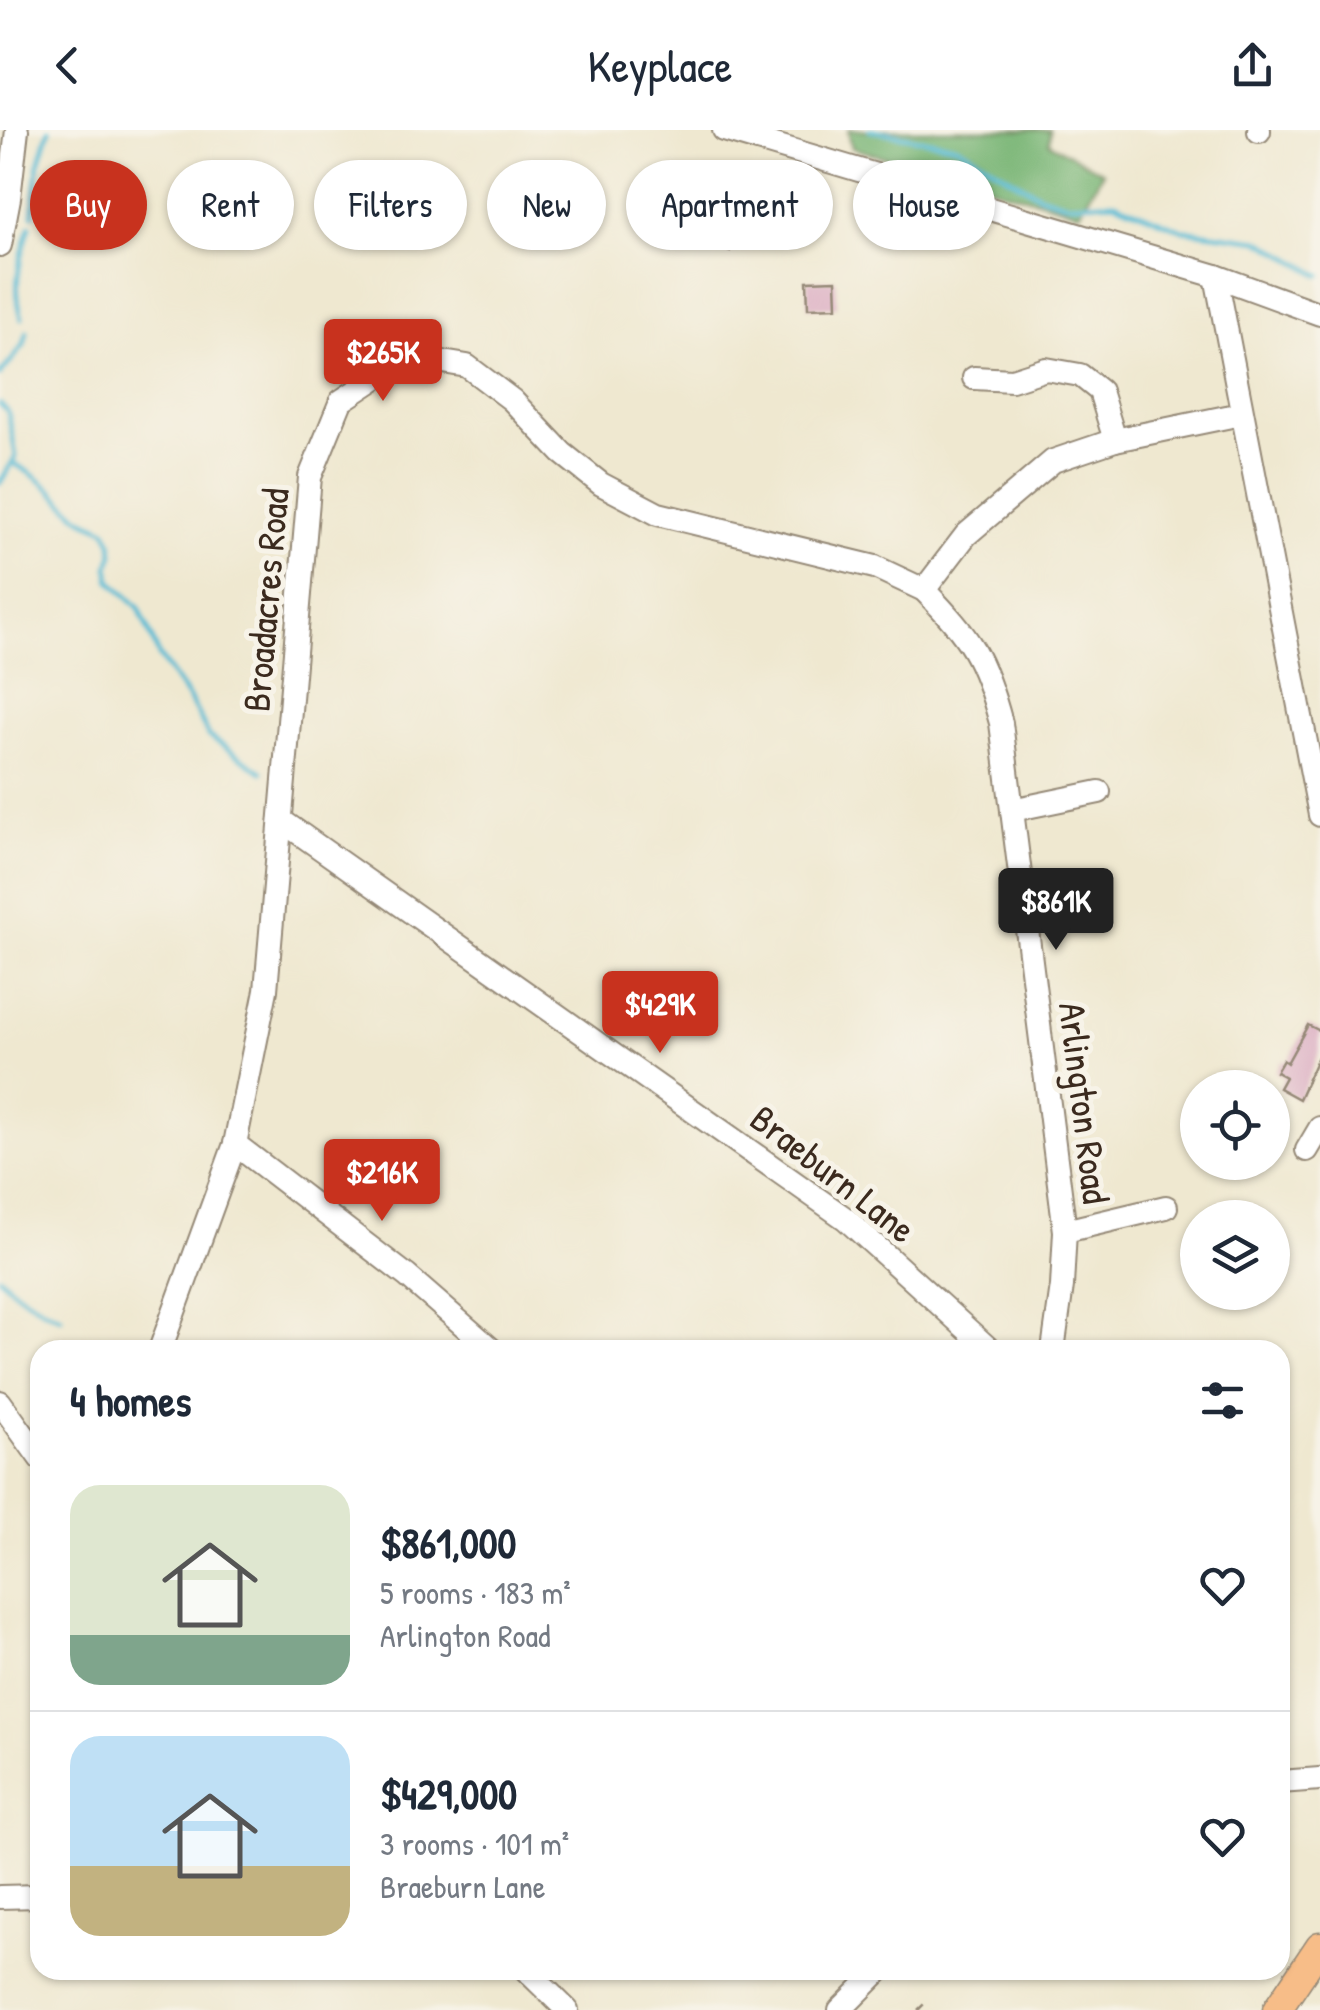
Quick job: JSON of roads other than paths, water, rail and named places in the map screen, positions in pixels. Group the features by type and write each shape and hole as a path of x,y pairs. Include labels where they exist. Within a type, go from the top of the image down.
{"main road":[{"path":"1278,2010 1320,1946"}],"street":[{"path":"0,244 10,198 17,130"},
{"path":"724,130 1216,276 1320,314"},
{"path":"1216,276 1241,414 1312,739 1320,815"},
{"name":"Broadacres Road","path":"164,1340 235,1144 266,990 310,477 341,401 397,364 431,360 467,366 512,400 562,454 600,484 658,514 876,567 924,590"},
{"path":"974,378 1012,380 1046,369 1080,375 1100,391 1115,440"},
{"path":"924,590 966,535 1052,462 1115,440 1241,414"},
{"name":"Arlington Road","path":"924,590 967,635 989,677 1001,723 1065,1231 1054,1340"},
{"path":"1012,810 1099,792"},
{"name":"Braeburn Lane","path":"282,821 846,1219 979,1340"},
{"path":"1307,1150 1320,1128"},
{"path":"235,1144 406,1276 480,1340"},
{"path":"1065,1231 1166,1207"},
{"path":"0,1402 30,1444"},
{"path":"1290,1777 1320,1779"},
{"path":"0,1897 30,1896"},
{"path":"536,1980 566,2010"},
{"path":"840,2010 870,1980"}],"waterway":[{"path":"40,160 49,130"},
{"path":"870,130 957,146 1039,195 1065,203 1115,202 1183,230 1259,240 1320,275"},
{"path":"22,318 18,283 30,226"},
{"path":"0,375 24,345 27,332"},
{"path":"0,404 8,412 16,456 0,483"},
{"path":"13,463 40,480 80,517 106,530 112,542 113,555 108,567 111,581 139,608 159,656 209,736 262,772"},
{"path":"0,1277 28,1301 61,1317"}]}
